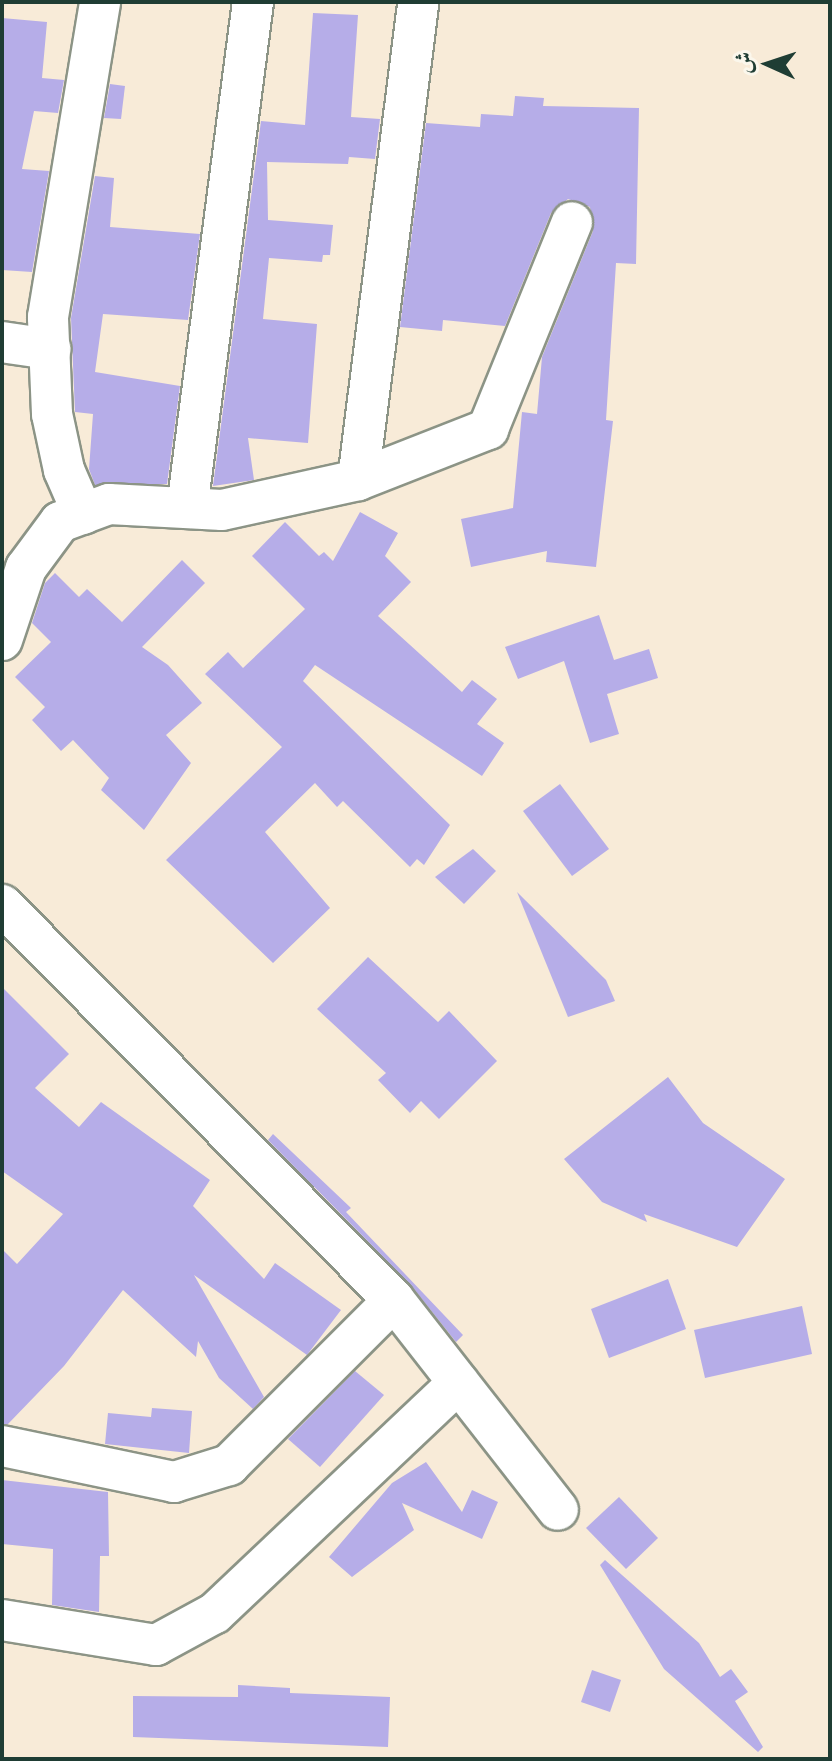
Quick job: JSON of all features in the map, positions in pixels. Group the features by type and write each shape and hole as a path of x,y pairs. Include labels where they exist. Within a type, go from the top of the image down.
{"street":[{"path":"83,514 61,456 48,317 100,2"},
{"path":"187,508 253,2"},
{"path":"358,480 418,2"},
{"path":"2,640 26,568 60,522 109,504 222,510 358,480 488,429 572,222"},
{"path":"2,342 50,349"},
{"path":"2,905 394,1300 558,1510"},
{"path":"7,1443 174,1482 229,1465 394,1300"},
{"path":"2,1620 156,1645 215,1613 458,1383"}],"building":[{"path":"313,13 358,15 351,117 380,119 375,159 349,157 348,164 267,162 268,220 333,225 330,255 323,255 322,262 269,258 263,319 317,324 308,443 248,438 254,480 213,486 261,121 305,125"},
{"path":"2,18 47,22 42,78 64,80 58,113 34,111 22,169 49,171 32,272 2,270"},
{"path":"110,84 125,86 121,119 104,118"},
{"path":"515,96 544,98 543,106 639,108 636,264 616,263 606,420 613,421 596,567 546,562 547,551 471,567 461,519 513,508 522,412 537,414 542,357 593,231 590,207 568,199 551,213 505,326 443,320 442,331 400,327 426,123 480,127 481,114 513,116"},
{"path":"95,176 114,178 110,227 200,234 188,320 103,314 95,372 180,386 167,484 95,485 89,469 93,414 75,412 71,318"},
{"path":"360,512 398,533 385,556 411,582 378,616 462,692 472,680 497,699 477,724 504,743 482,776 315,665 303,681 450,825 424,865 417,859 410,867 343,801 337,807 315,783 265,832 330,908 273,963 166,860 282,747 205,674 228,652 243,668 305,609 252,556 285,522 319,556 324,552 333,561"},
{"path":"182,560 205,583 142,647 168,665 202,703 166,735 191,763 144,830 101,790 109,778 73,740 61,751 32,720 45,707 15,677 51,642 32,623 45,583 55,573 79,597 87,589 122,622"},
{"path":"599,615 614,660 649,649 658,678 607,694 619,734 590,743 564,661 518,679 505,647"},
{"path":"560,784 609,849 572,876 523,811"},
{"path":"473,849 496,871 464,904 435,877"},
{"path":"517,892 606,980 615,1001 568,1017"},
{"path":"368,957 438,1022 449,1011 497,1061 439,1119 421,1101 410,1113 378,1080 386,1073 317,1009"},
{"path":"2,987 69,1054 35,1088 79,1127 101,1102 210,1180 193,1206 264,1279 275,1263 341,1310 307,1355 194,1275 264,1397 253,1409 219,1378 198,1341 196,1357 123,1290 64,1366 8,1424 2,1424 2,1249 17,1264 63,1214 2,1171"},
{"path":"668,1077 703,1123 785,1179 737,1247 644,1214 647,1222 602,1202 564,1159"},
{"path":"273,1134 351,1208 346,1212 463,1335 456,1342 410,1284 268,1140"},
{"path":"668,1279 686,1329 609,1358 591,1309"},
{"path":"802,1306 812,1354 705,1378 694,1330"},
{"path":"355,1371 384,1395 320,1467 288,1439"},
{"path":"152,1408 192,1411 189,1453 105,1444 108,1413 151,1417"},
{"path":"426,1462 462,1512 472,1490 498,1502 482,1539 402,1503 414,1530 352,1577 329,1557 392,1483"},
{"path":"2,1480 108,1492 109,1556 100,1556 99,1612 52,1605 53,1549 2,1544"},
{"path":"619,1497 658,1538 626,1569 586,1528"},
{"path":"605,1560 699,1643 720,1677 731,1669 748,1692 735,1701 763,1747 758,1752 664,1669 600,1565"},
{"path":"592,1670 621,1680 610,1712 581,1702"},
{"path":"238,1685 290,1688 290,1693 390,1697 388,1747 133,1737 133,1696 238,1697"}]}
